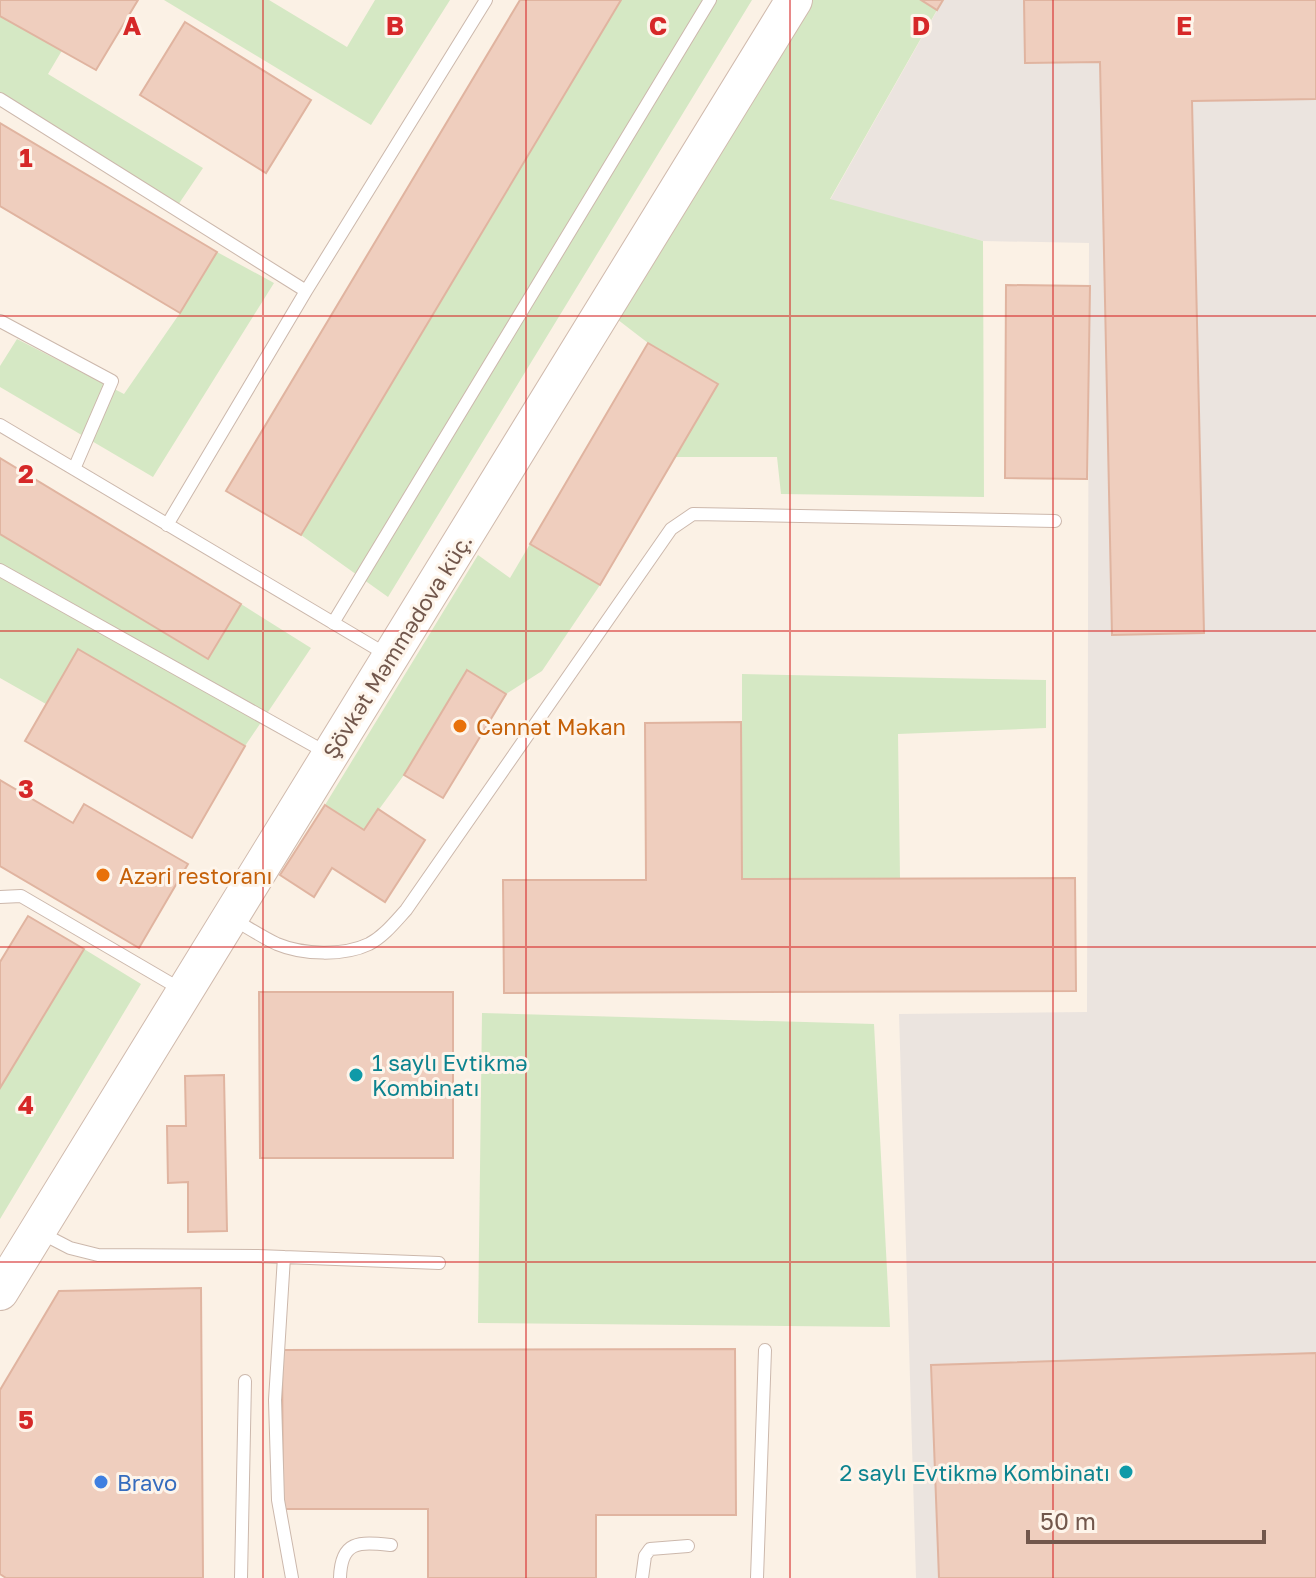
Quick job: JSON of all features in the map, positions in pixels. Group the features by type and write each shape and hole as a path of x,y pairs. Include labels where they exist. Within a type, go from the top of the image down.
{"main road":[{"name":"Şövkət Məmmədova küç.","path":"0,1292 794,0"}],"lane":[{"path":"167,525 306,291 486,0"},
{"path":"333,623 710,0"},
{"path":"0,99 306,291"},
{"path":"0,321 112,381 74,469"},
{"path":"0,425 390,657"},
{"path":"230,918 279,945 326,953 348,952 371,943 388,930 406,910 671,529 693,514 1055,521"},
{"path":"0,570 330,755"},
{"path":"0,897 21,896 184,992"},
{"path":"37,1232 70,1248 98,1255 439,1263"},
{"path":"284,1257 275,1400 278,1500 292,1578"},
{"path":"757,1578 765,1350"},
{"path":"241,1578 245,1381"},
{"path":"340,1578 342,1557 347,1550 366,1543 391,1545"},
{"path":"642,1578 645,1556 650,1549 688,1546"}],"shaded area":[{"path":"943,0 1316,0 1316,1578 916,1578 899,1014 1087,1012 1089,243 983,241 830,200"}],"green space":[{"path":"0,0 92,0 48,74 203,168 176,208 0,99"},
{"path":"164,0 269,0 347,47 375,0 450,0 371,125"},
{"path":"621,0 752,0 388,597 301,535"},
{"path":"809,0 921,0 937,10 830,199 983,241 984,497 781,494 777,457 675,457 717,384 648,343 613,316"},
{"path":"217,252 274,283 153,477 0,387 0,366 17,339 124,394 180,313"},
{"path":"0,534 207,659 241,604 311,648 245,746 78,649 46,704 0,678"},
{"path":"530,544 600,585 542,671 506,694 468,671 404,775 364,830 325,805 478,555 510,578"},
{"path":"742,674 1046,680 1046,728 898,734 900,878 742,879"},
{"path":"84,949 141,984 0,1219 0,1088"},
{"path":"482,1013 874,1024 890,1327 478,1323"}],"building":[{"path":"0,0 138,0 96,70 0,16"},
{"path":"520,0 621,0 301,535 226,491"},
{"path":"921,0 943,0 937,10"},
{"path":"921,0 943,0 937,10"},
{"path":"1024,0 1316,0 1316,99 1192,101 1204,633 1112,635 1100,62 1025,63"},
{"path":"185,22 311,100 266,173 140,95"},
{"path":"0,123 217,252 180,313 0,206"},
{"path":"1006,285 1090,286 1087,479 1005,478"},
{"path":"648,343 718,384 600,585 530,544"},
{"path":"0,458 241,604 208,659 0,534"},
{"path":"78,649 245,746 192,838 25,741"},
{"path":"467,670 506,694 443,798 404,775"},
{"path":"741,722 742,879 1075,878 1076,991 504,993 503,880 646,880 645,723"},
{"path":"0,780 73,823 84,804 188,864 139,948 0,866"},
{"path":"325,805 364,830 378,809 425,840 385,902 332,868 314,897 280,875"},
{"path":"28,916 84,949 0,1088 0,962"},
{"name":"1 saylı Evtikmə Kombinatı","path":"259,992 453,992 453,1158 260,1158"},
{"path":"224,1075 227,1231 188,1232 188,1182 168,1183 167,1126 186,1126 185,1076"},
{"name":"Bravo","path":"201,1288 203,1578 6,1578 0,1574 0,1390 59,1291"},
{"path":"735,1349 736,1515 596,1515 596,1578 428,1578 428,1509 283,1509 282,1350"},
{"name":"2 saylı Evtikmə Kombinatı","path":"1316,1353 1316,1578 939,1578 931,1365"}],"place":[{"name":"Cənnət Məkan","path":"460,726"},
{"name":"Azəri restoranı","path":"103,875"},
{"name":"1 saylı Evtikmə Kombinatı","path":"356,1075"},
{"name":"2 saylı Evtikmə Kombinatı","path":"1126,1472"},
{"name":"Bravo","path":"101,1482"}]}
